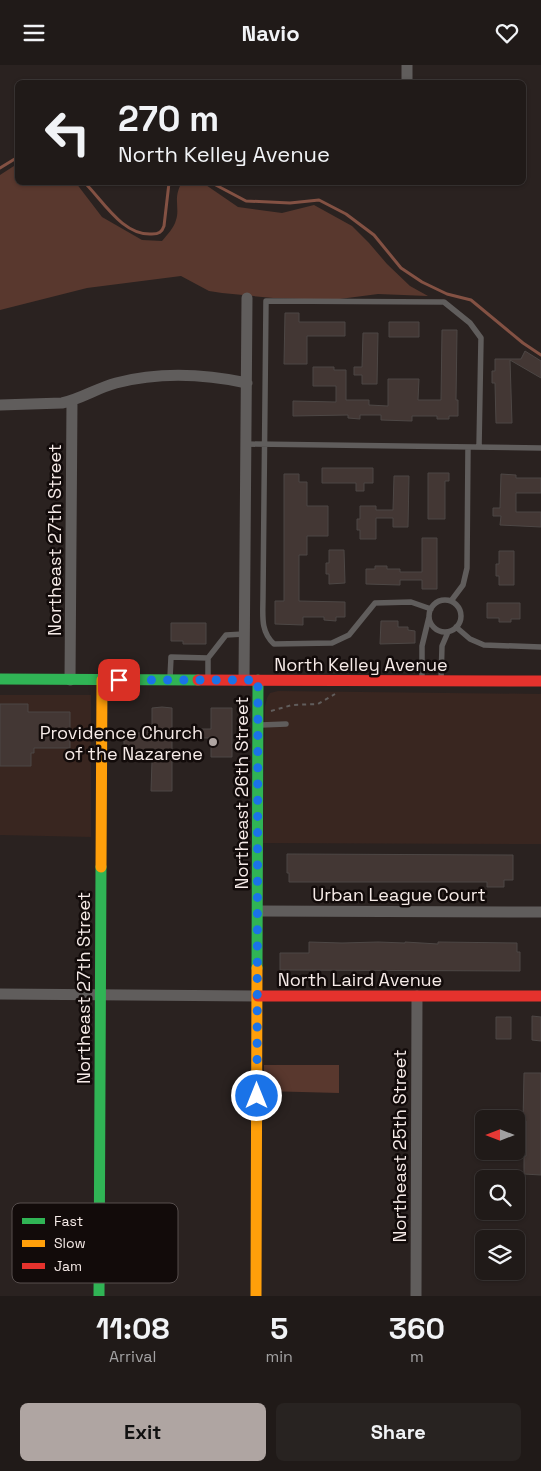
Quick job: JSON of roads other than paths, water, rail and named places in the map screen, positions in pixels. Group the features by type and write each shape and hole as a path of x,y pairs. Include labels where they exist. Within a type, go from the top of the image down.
{"street":[{"path":"407,65 407,80"},
{"name":"Northeast 26th Street","path":"244,680 247,297"},
{"path":"0,405 54,404 72,401 100,388 137,379 196,375 247,383"},
{"name":"Northeast 27th Street","path":"70,680 72,401"},
{"name":"North Kelley Avenue","path":"0,679 541,681"},
{"name":"Northeast 27th Street","path":"99,1203 102,680"},
{"name":"Northeast 26th Street","path":"256,1296 258,680"},
{"name":"Urban League Court","path":"258,911 540,912"},
{"name":"North Laird Avenue","path":"0,995 541,996"},
{"name":"Northeast 25th Street","path":"416,1296 417,996"},
{"name":"Northeast 27th Street","path":"99,1283 99,1296"}],"lane":[{"path":"430,612 411,602 375,603 349,635 332,643 274,644 266,637 263,625 263,597 266,301 444,302 470,323 481,338 479,447"},
{"path":"246,444 541,448"},
{"path":"451,601 464,585 467,569 468,447"},
{"path":"422,682 422,646 430,612 437,603 451,601 459,608 459,623 448,632 442,646 441,682"},
{"path":"430,612 430,620 435,628 439,631 448,632"},
{"path":"456,627 470,639 484,645 541,647"},
{"path":"208,680 208,658 226,635 244,634"},
{"path":"170,680 171,657 208,658"},
{"path":"258,725 286,724"}],"waterway":[{"path":"0,168 15,159"},
{"path":"87,185 106,208 123,223 142,233 152,234 157,234 164,226 169,185"},
{"path":"216,185 246,201 290,203 319,200 346,214 374,235 401,268 422,282 447,294 471,300 523,343 541,355"}],"place":[{"name":"Providence Church of the Nazarene","path":"213,742"}]}
